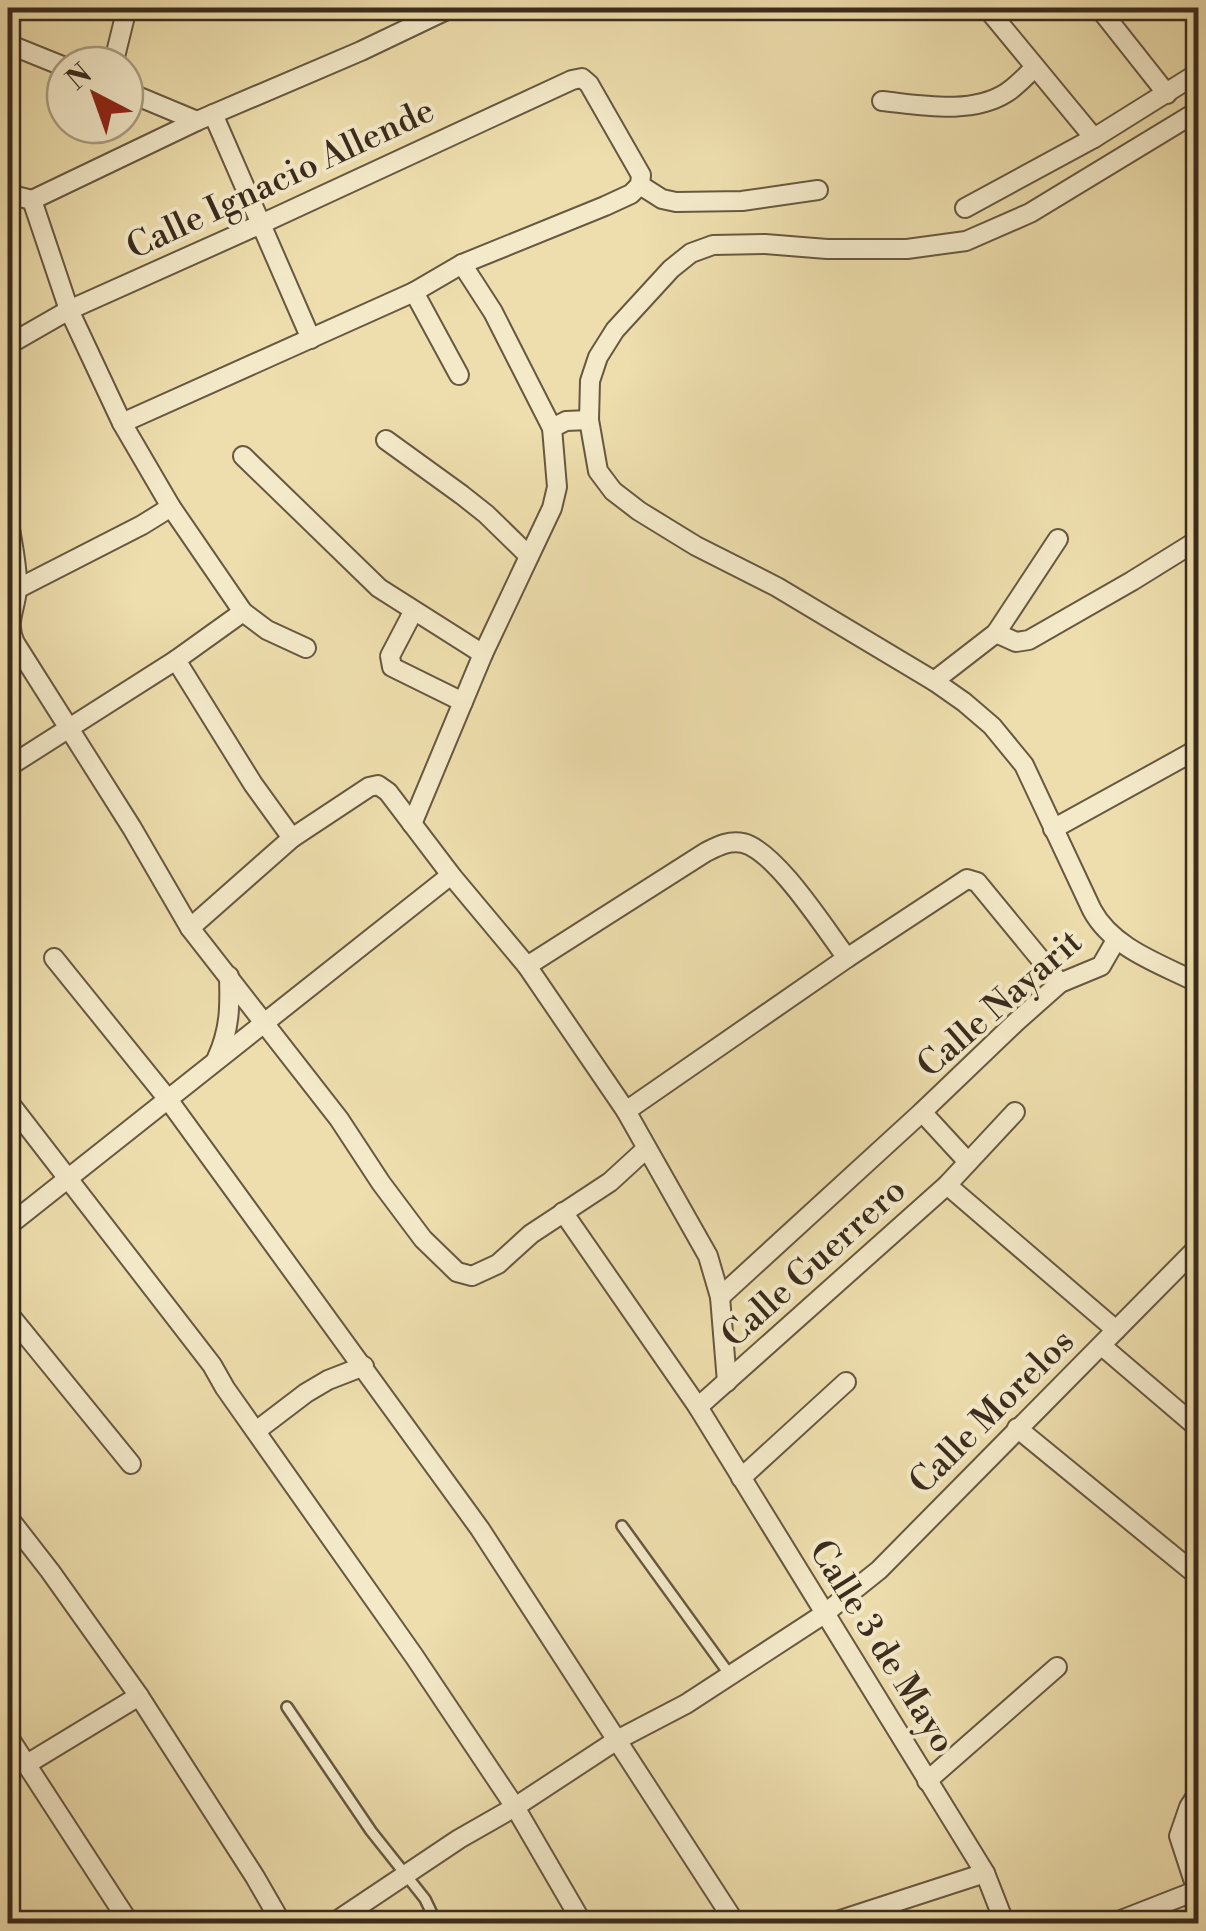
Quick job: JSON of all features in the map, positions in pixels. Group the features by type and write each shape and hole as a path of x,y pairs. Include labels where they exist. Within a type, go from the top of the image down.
{"street":[{"path":"118,45 127,8"},
{"path":"8,194 32,200 451,8"},
{"path":"1099,8 1167,94"},
{"path":"990,12 1094,138"},
{"path":"8,44 45,59"},
{"path":"882,100 941,107 977,104 1003,96 1036,67"},
{"path":"965,208 1094,138 1198,73"},
{"name":"Calle Ignacio Allende","path":"8,345 69,310 572,80 582,78 589,84 641,174 640,185"},
{"path":"145,98 205,118 262,224 312,339"},
{"path":"412,824 483,654 552,508 572,422 598,357 615,330 671,269 690,253 713,245 908,249 966,240 1030,213 1198,110"},
{"path":"122,423 414,292 462,264 605,206 640,185 662,199 676,202 742,201 818,190"},
{"path":"32,200 69,310 122,423 170,507 243,612 267,630 306,648"},
{"path":"462,264 572,422 598,471 614,491 696,546 776,588 964,702 1008,743 1032,780 1096,917 1114,942 1198,983"},
{"path":"414,292 459,375"},
{"path":"386,440 462,494 528,556"},
{"path":"243,456 379,588 483,654"},
{"path":"17,590 170,507"},
{"path":"8,516 17,590 9,620 10,633 190,928 339,1119 422,1239 457,1272 472,1276 485,1272 532,1234 610,1182 646,1148"},
{"path":"934,682 996,633 1058,539"},
{"path":"996,633 1016,642 1028,640 1198,540"},
{"path":"8,767 176,660 243,612"},
{"path":"413,612 390,656 392,667 462,702"},
{"path":"176,660 253,784 292,838"},
{"path":"1054,829 1198,749"},
{"path":"190,928 292,838 369,787 378,785 388,792 527,966 626,1111 708,1256 720,1297 727,1382"},
{"path":"527,966 706,852 728,842 756,848 774,862 847,958"},
{"path":"8,1226 451,875"},
{"path":"626,1111 970,878 978,882 1060,983"},
{"name":"Calle Nayarit","path":"720,1297 1060,983 1101,966 1114,942"},
{"path":"54,958 167,1098 480,1529 736,1924"},
{"path":"217,1058 230,1010 229,976"},
{"path":"8,1101 212,1365 516,1807 583,1924"},
{"path":"922,1112 968,1162"},
{"name":"Calle Guerrero","path":"698,1406 947,1184 1015,1112"},
{"path":"947,1184 1116,1330"},
{"name":"Calle 3 de Mayo","path":"563,1212 698,1406 985,1873 1005,1924"},
{"name":"Calle Morelos","path":"332,1924 617,1740 686,1704 824,1614 878,1570 1198,1247"},
{"path":"8,1313 131,1464"},
{"path":"1102,1346 1198,1428"},
{"path":"256,1431 306,1393 364,1366"},
{"path":"741,1478 846,1382"},
{"path":"1017,1428 1198,1576"},
{"path":"8,1517 138,1696 256,1877 282,1924"},
{"path":"927,1781 1057,1667"},
{"path":"26,1764 138,1696"},
{"path":"8,1736 130,1924"},
{"path":"1111,1924 1198,1891 1178,1836 1198,1793"},
{"path":"828,1924 985,1873"}],"lane":[{"path":"622,1526 730,1675"},
{"path":"287,1707 370,1832 424,1900 438,1924"}]}
